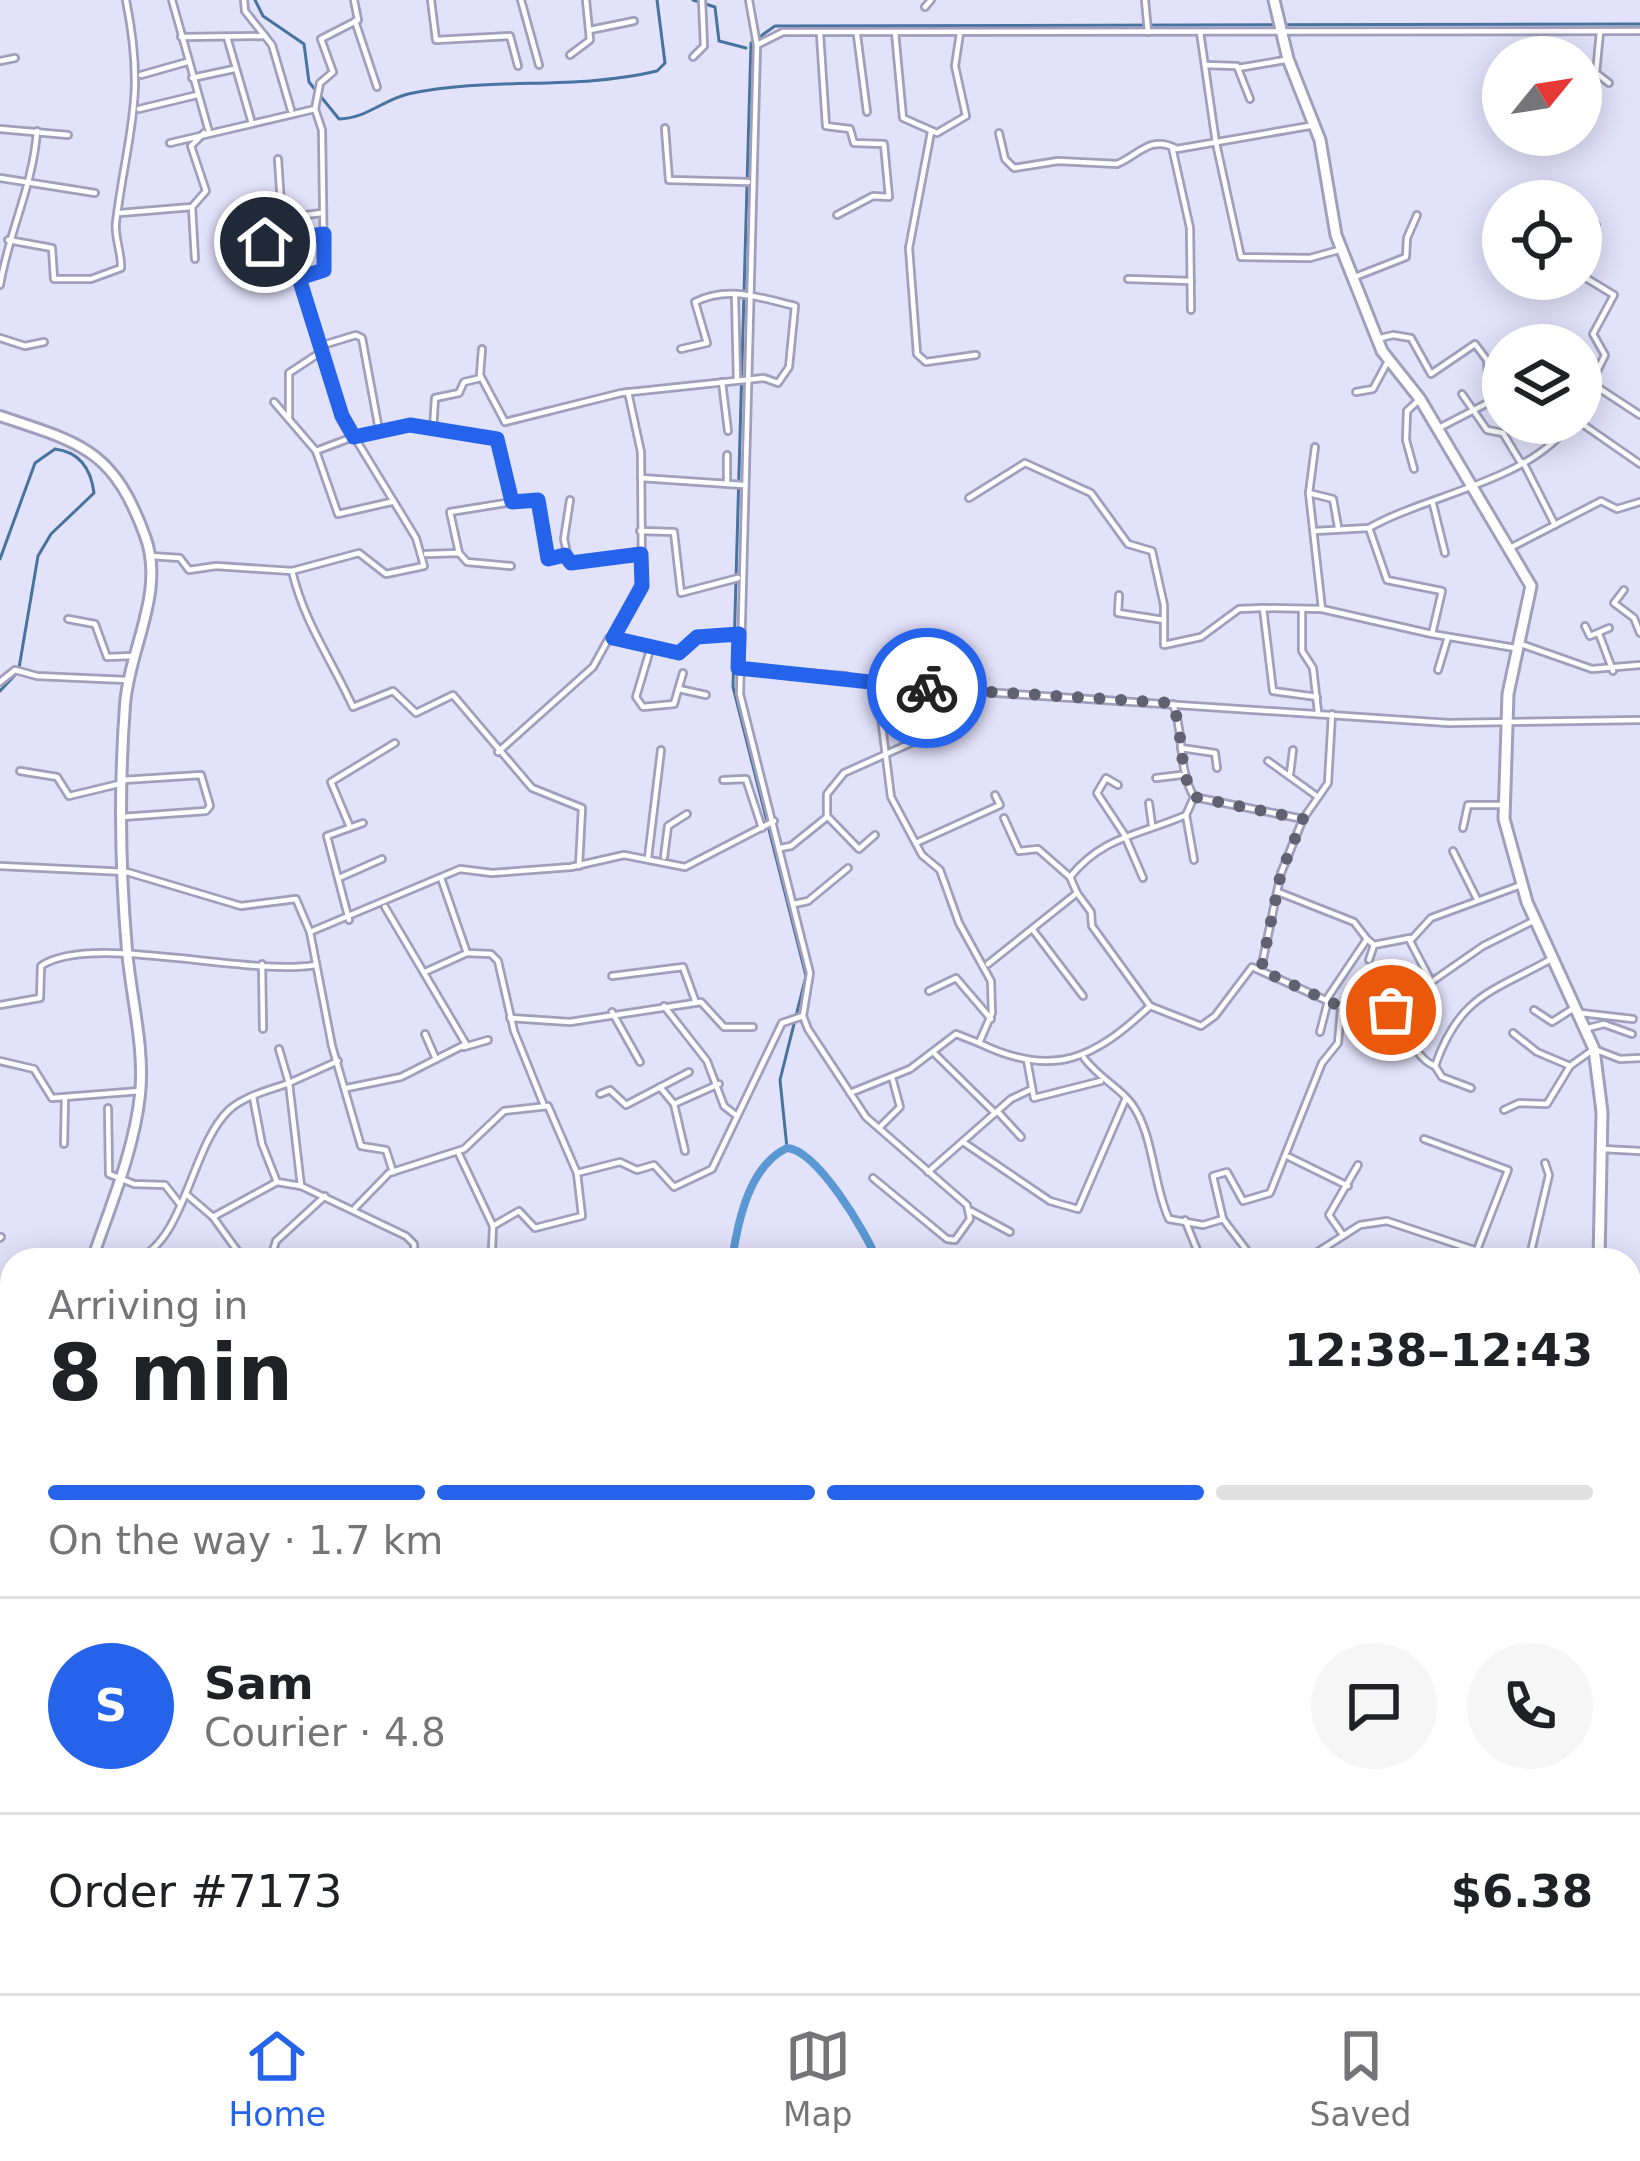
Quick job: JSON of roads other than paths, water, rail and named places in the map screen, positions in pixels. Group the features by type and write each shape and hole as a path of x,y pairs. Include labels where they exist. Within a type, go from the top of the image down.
{"main road":[{"path":"1274,0 1288,59 1315,124 1341,249 1377,339 1512,547 1531,590 1507,716 1503,805 1521,885 1590,1027 1602,1149 1599,1248"}],"street":[{"path":"8,240 28,248 52,248 54,279 112,274 122,264 118,213 139,75 126,0"},
{"path":"172,0 207,132"},
{"path":"244,0 245,11 266,36 291,110"},
{"path":"266,283 324,270 322,130 315,109 319,86 333,72 321,37 355,22 359,16 354,0"},
{"path":"430,0 436,40 510,36 518,66"},
{"path":"521,0 539,65"},
{"path":"570,55 588,45 586,0"},
{"path":"749,0 756,44 742,294 744,485 736,578 738,668 768,825"},
{"path":"925,7 931,0"},
{"path":"1145,0 1148,28"},
{"path":"693,57 704,46 702,2"},
{"path":"590,30 634,21"},
{"path":"355,22 377,87"},
{"path":"756,44 775,33 1148,28 1200,32 1279,26 1640,31"},
{"path":"896,32 903,118 932,132"},
{"path":"1200,32 1216,143 1243,260 1310,258 1341,249"},
{"path":"1600,32 1596,73 1609,83"},
{"path":"932,132 966,116 955,66 961,33"},
{"path":"820,34 826,126 850,129 854,143 882,142 890,170 889,197 873,196 837,215"},
{"path":"857,35 867,112"},
{"path":"181,37 266,36"},
{"path":"227,37 251,120"},
{"path":"0,61 15,58"},
{"path":"1205,65 1238,68 1288,59"},
{"path":"139,75 188,62"},
{"path":"1238,68 1250,99"},
{"path":"192,78 236,69"},
{"path":"137,110 197,95"},
{"path":"170,143 291,110 315,109"},
{"path":"998,133 1006,162 1014,168 1058,161 1117,164 1138,148 1216,143 1315,124"},
{"path":"0,128 68,135"},
{"path":"665,128 669,180 746,182"},
{"path":"0,285 8,240 31,185 37,131"},
{"path":"118,213 192,207 206,191 191,146 207,132"},
{"path":"932,132 909,248 917,354 926,362 976,355"},
{"path":"1172,146 1189,218 1191,310"},
{"path":"278,159 282,219"},
{"path":"0,178 95,193"},
{"path":"192,207 195,259"},
{"path":"256,221 322,213"},
{"path":"1355,277 1406,257 1407,238 1417,215"},
{"path":"260,247 324,234"},
{"path":"150,556 180,557 184,570 292,571 359,553 389,575 422,568 424,554 342,416 299,278"},
{"path":"1128,279 1191,281"},
{"path":"1598,324 1614,295 1602,288"},
{"path":"505,422 628,392 782,380 795,306 716,293 695,302 707,343 681,349"},
{"path":"742,294 742,380"},
{"path":"1377,339 1393,334 1411,338 1433,374 1475,344 1482,353"},
{"path":"289,417 289,373 323,348 356,335 362,338 379,430"},
{"path":"0,338 25,346 44,342"},
{"path":"482,349 482,378 505,422"},
{"path":"1356,392 1373,389 1388,361"},
{"path":"433,430 435,398 459,393 464,382 482,378"},
{"path":"722,382 728,431"},
{"path":"1602,390 1640,415"},
{"path":"498,752 562,689 593,667 642,586 641,478 628,392"},
{"path":"1462,394 1487,430 1501,430 1555,525"},
{"path":"1414,469 1406,440 1407,411 1420,399"},
{"path":"274,402 316,451 338,514 394,501"},
{"path":"1436,430 1482,407"},
{"path":"0,416 70,438 97,454 142,526 150,556 149,598 128,680 122,781 121,871 140,1091 96,1248"},
{"path":"505,422 497,439 512,502"},
{"path":"316,451 410,425 497,439"},
{"path":"1602,438 1640,464"},
{"path":"1314,531 1371,526 1433,504 1522,463 1550,444"},
{"path":"1315,446 1309,493 1322,609"},
{"path":"727,455 730,484"},
{"path":"969,498 1025,463 1091,493 1128,544 1151,551 1164,645 1201,638 1239,608 1322,609 1448,638 1517,645 1584,668 1612,671 1640,665"},
{"path":"641,478 744,485"},
{"path":"1309,493 1333,499 1338,527"},
{"path":"511,566 466,562 459,553 450,512 536,499 548,559 565,555"},
{"path":"570,500 565,555 571,563 641,554"},
{"path":"1512,547 1601,501 1617,509 1640,502"},
{"path":"1433,504 1445,553"},
{"path":"1371,526 1387,580 1442,591 1432,634"},
{"path":"640,531 674,532 681,593 736,578"},
{"path":"424,554 459,553"},
{"path":"292,571 309,627 327,647 355,709 393,691 416,713 453,695 535,791 582,808 579,866"},
{"path":"1624,590 1614,603 1632,616 1640,633"},
{"path":"1119,595 1118,613 1164,620"},
{"path":"1263,608 1273,691 1332,714 1640,719"},
{"path":"1302,610 1303,656 1313,668 1318,705"},
{"path":"68,619 95,624 107,657 134,656"},
{"path":"1585,626 1590,636 1609,628"},
{"path":"613,638 679,653 697,637 739,634"},
{"path":"1599,634 1612,671"},
{"path":"1438,670 1448,638"},
{"path":"651,648 637,701 646,709 670,706 683,673"},
{"path":"738,668 846,676 877,685 1172,703 1318,705"},
{"path":"0,682 15,670 128,680"},
{"path":"877,685 890,797 916,842 940,871 959,923 986,966 994,999 991,1019 979,1043"},
{"path":"679,688 706,695"},
{"path":"1172,703 1182,775 1194,797 1303,819"},
{"path":"1261,970 1278,892 1303,819 1329,779 1332,714"},
{"path":"875,835 859,849 827,815 826,797 842,776 962,720"},
{"path":"350,826 331,782 395,743"},
{"path":"1181,748 1215,753 1217,768"},
{"path":"648,857 661,750"},
{"path":"1292,779 1287,768 1293,750"},
{"path":"1268,761 1318,796"},
{"path":"20,771 57,777 69,796 122,781 201,775 210,806 206,811 122,817"},
{"path":"1156,778 1182,775"},
{"path":"1118,785 1109,777 1096,788 1143,878"},
{"path":"723,780 746,778 780,848 811,979 799,1016 825,1062 879,1128 971,1211 1010,1232"},
{"path":"916,842 1000,805 995,795"},
{"path":"1194,797 1186,815 1194,860"},
{"path":"1149,803 1152,825"},
{"path":"1463,827 1468,805 1503,805"},
{"path":"663,860 668,826 687,814"},
{"path":"780,848 794,844 827,815"},
{"path":"1070,877 1089,854 1124,834 1186,815"},
{"path":"1004,818 1019,851 1038,849 1070,877 1091,912 1092,926 1150,1006 1206,1024 1248,969 1261,970 1341,1007 1397,1009 1431,981 1535,920"},
{"path":"349,920 327,836 363,823"},
{"path":"310,932 349,920 463,868 492,873 579,866 624,855 685,867 768,825"},
{"path":"1453,851 1477,899"},
{"path":"339,878 382,860"},
{"path":"0,866 121,871 196,890 224,904 252,907 296,899 310,932 361,1145 386,1150 393,1172"},
{"path":"794,904 808,901 848,868"},
{"path":"441,878 467,953"},
{"path":"1374,945 1410,938 1427,920 1521,885"},
{"path":"1278,892 1354,922 1374,945"},
{"path":"986,966 1077,893"},
{"path":"384,905 464,1047"},
{"path":"1033,931 1083,996"},
{"path":"1410,938 1431,981"},
{"path":"1319,1032 1327,1000 1367,939"},
{"path":"1369,960 1374,945"},
{"path":"424,972 467,953 496,958 510,1018 577,1173 582,1216 535,1228 519,1211 493,1226"},
{"path":"0,1005 40,998 41,966 56,958 128,955 219,966 315,965"},
{"path":"1435,1066 1458,1019 1483,991 1553,958"},
{"path":"262,964 263,1029"},
{"path":"612,976 682,967 695,1002"},
{"path":"928,991 956,978 991,1019"},
{"path":"510,1018 570,1022 695,1002 706,1004 724,1027 753,1027"},
{"path":"664,1006 707,1060 724,1106 737,1116"},
{"path":"850,1093 935,1054 956,1034 1027,1059 1084,1058 1150,1006"},
{"path":"1245,1248 1223,1219 1213,1176 1227,1172 1246,1202 1270,1193 1322,1063 1338,1043 1341,1007"},
{"path":"1397,1009 1401,1033 1442,1077 1471,1088"},
{"path":"1534,1010 1556,1022 1583,1010 1633,1018"},
{"path":"612,1012 640,1062"},
{"path":"577,1173 622,1161 634,1170 654,1165 674,1187 712,1169 782,1023 799,1016"},
{"path":"1590,1027 1604,1024 1632,1034"},
{"path":"1513,1033 1537,1052 1570,1066"},
{"path":"425,1034 436,1059"},
{"path":"347,1088 395,1079 488,1040"},
{"path":"279,1048 289,1083 301,1186"},
{"path":"1504,1110 1519,1103 1547,1104 1570,1066 1594,1049 1620,1059 1640,1058"},
{"path":"935,1054 1021,1137"},
{"path":"1084,1058 1101,1081 1126,1099 1157,1166 1167,1216 1203,1225 1223,1219"},
{"path":"1027,1059 1034,1098 1101,1081"},
{"path":"0,1061 34,1069 49,1097 140,1091"},
{"path":"155,1248 222,1119 253,1096 338,1061"},
{"path":"600,1094 610,1090 624,1105 689,1072"},
{"path":"879,1128 900,1107 892,1077"},
{"path":"674,1104 719,1084"},
{"path":"660,1087 684,1128 685,1150"},
{"path":"928,1172 1030,1090"},
{"path":"253,1096 262,1144 277,1182"},
{"path":"64,1144 65,1098"},
{"path":"963,1142 1050,1201 1078,1209 1126,1099"},
{"path":"355,1208 393,1172 458,1151 504,1111 543,1103"},
{"path":"108,1108 108,1171 119,1179 165,1184 179,1204"},
{"path":"1424,1138 1508,1170 1478,1248"},
{"path":"1602,1149 1640,1151"},
{"path":"458,1151 493,1226 492,1248"},
{"path":"1287,1156 1348,1186"},
{"path":"1531,1248 1549,1175 1545,1163"},
{"path":"1343,1235 1329,1218 1358,1165"},
{"path":"873,1178 951,1241 971,1211"},
{"path":"213,1217 277,1182 301,1186 355,1208 410,1239 413,1248"},
{"path":"186,1194 213,1217 235,1248"},
{"path":"274,1248 325,1196"},
{"path":"1185,1220 1196,1248"},
{"path":"1323,1248 1360,1225 1392,1222 1471,1248"}],"waterway":[{"path":"255,0 263,16 304,44 309,82 339,119 408,94 439,89 594,80 657,71 665,63 657,0"},
{"path":"693,0 715,7 719,41 746,48"},
{"path":"787,1148 780,1080 806,976 733,687 751,43 775,26 1640,24"},
{"path":"0,559 35,463 55,449 78,458 87,469 94,493 51,534 38,556 19,668"},
{"path":"0,691 15,675"},
{"path":"734,1248 754,1181 787,1148 799,1152 826,1177 871,1248"}]}
